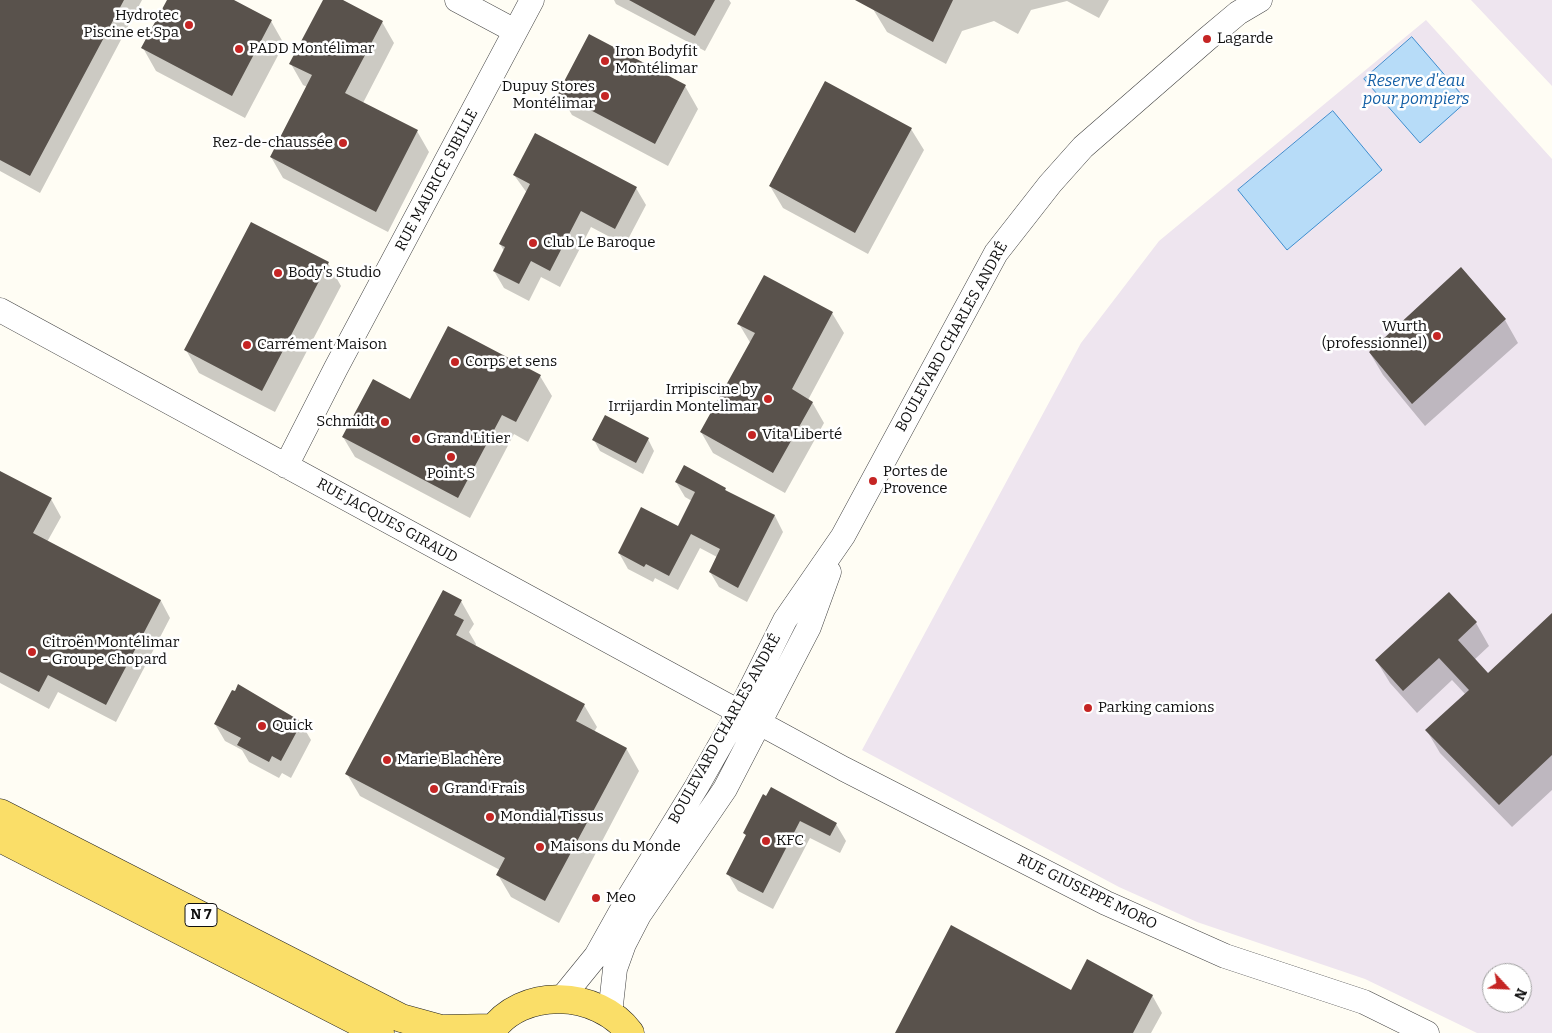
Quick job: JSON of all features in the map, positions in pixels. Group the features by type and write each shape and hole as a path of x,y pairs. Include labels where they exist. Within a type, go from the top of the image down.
{"main road":[{"name":"N 7","path":"0,812 391,1025"},
{"name":"N 7","path":"0,838 391,1025 441,1029 492,1030"},
{"path":"492,1030 507,1016 523,1007 548,999 561,999 579,1000 595,1006 610,1014 630,1033"}],"street":[{"path":"457,0 515,31"},
{"name":"RUE MAURICE SIBILLE","path":"286,466 336,368 532,0"},
{"name":"BOULEVARD CHARLES ANDRÉ","path":"610,1014 615,969 624,944 644,907 725,788 785,620 843,536 996,253 1050,184 1083,147 1243,6 1260,0"},
{"name":"RUE JACQUES GIRAUD","path":"0,310 749,718"},
{"name":"BOULEVARD CHARLES ANDRÉ","path":"561,999 596,956 629,897 697,786 749,718 809,627 843,536"},
{"name":"RUE GIUSEPPE MORO","path":"749,718 938,819 1106,903 1225,956 1364,1002 1427,1033"}],"shaded area":[{"path":"1471,0 1552,0 1552,86"},
{"path":"1426,20 1552,159 1552,1033 1477,1033 1365,979 1197,922 1119,887 862,750 1081,343 1159,241"}],"water":[{"name":"Reserve d'eau pour pompiers","path":"1412,37 1467,101 1420,143 1364,79"},
{"path":"1333,111 1382,170 1287,250 1238,190"}],"building":[{"path":"0,0 124,0 30,176 0,160"},
{"path":"167,0 234,0 272,20 232,96 141,48"},
{"path":"323,0 343,0 383,21 345,93 418,130 376,212 270,157 312,75 289,64"},
{"path":"629,0 715,0 695,36"},
{"path":"855,0 953,0 933,42"},
{"path":"589,34 686,85 655,144 558,93"},
{"path":"825,81 912,128 855,233 769,186"},
{"path":"535,133 637,187 615,229 581,211 550,271 531,261 519,284 493,271 505,247 499,244 530,184 513,175"},
{"path":"251,222 329,262 262,391 184,350"},
{"name":"Wurth (professionnel)","path":"1461,267 1506,319 1412,404 1369,352"},
{"path":"764,275 833,312 792,389 813,402 773,473 700,432 755,333 737,324"},
{"path":"448,326 541,375 516,422 502,415 458,498 342,437 373,379 410,399"},
{"path":"605,415 649,438 636,463 592,440"},
{"path":"684,465 726,488 725,490 775,515 738,588 709,572 720,549 691,534 669,576 646,564 644,567 618,553 641,507 678,526 695,492 675,482"},
{"path":"0,471 52,498 33,533 161,600 106,705 48,675 39,692 0,672"},
{"path":"443,590 462,600 454,615 464,620 456,635 585,704 576,721 627,748 545,901 496,875 505,858 345,774"},
{"path":"1449,592 1477,622 1458,640 1488,673 1552,613 1552,755 1499,805 1425,730 1469,690 1439,658 1403,691 1375,660"},
{"path":"238,684 302,722 281,761 272,756 269,762 237,745 241,738 214,724 232,690 235,691"},
{"path":"771,787 837,823 830,836 800,821 763,893 726,874 746,835 743,833 763,794 766,796"},
{"path":"951,925 1071,990 1087,959 1153,995 1133,1033 895,1033"}],"place":[{"name":"Hydrotec Piscine et Spa","path":"189,25"},
{"name":"Lagarde","path":"1207,39"},
{"name":"PADD Montélimar","path":"239,49"},
{"name":"Iron Bodyfit Montélimar","path":"605,61"},
{"name":"Dupuy Stores Montélimar","path":"605,96"},
{"name":"Rez-de-chaussée","path":"343,143"},
{"name":"Club Le Baroque","path":"533,243"},
{"name":"Body's Studio","path":"278,273"},
{"name":"Wurth (professionnel)","path":"1437,336"},
{"name":"Carrément Maison","path":"247,345"},
{"name":"Corps et sens","path":"455,362"},
{"name":"Irripiscine by Irrijardin Montelimar","path":"768,399"},
{"name":"Schmidt","path":"385,422"},
{"name":"Vita Liberté","path":"752,435"},
{"name":"Grand Litier","path":"416,439"},
{"name":"Point S","path":"451,457"},
{"name":"Portes de Provence","path":"873,481"},
{"name":"Citroën Montélimar - Groupe Chopard","path":"32,652"},
{"name":"Parking camions","path":"1088,708"},
{"name":"Quick","path":"262,726"},
{"name":"Marie Blachère","path":"387,760"},
{"name":"Grand Frais","path":"434,789"},
{"name":"Mondial Tissus","path":"490,817"},
{"name":"KFC","path":"766,841"},
{"name":"Maisons du Monde","path":"540,847"},
{"name":"Meo","path":"596,898"}]}
